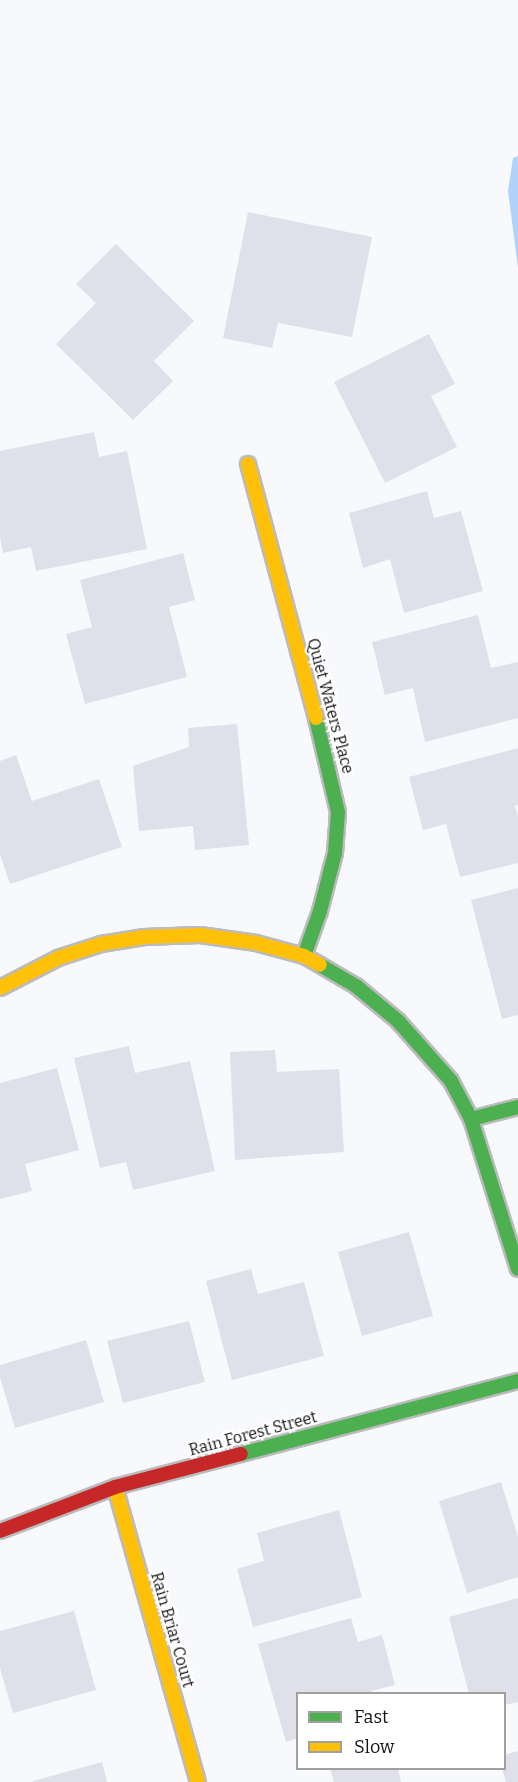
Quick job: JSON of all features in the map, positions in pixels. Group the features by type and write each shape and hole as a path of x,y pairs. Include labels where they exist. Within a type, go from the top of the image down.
{"street":[{"name":"Quiet Waters Place","path":"248,464 332,777 338,812 335,853 320,912 304,956"},
{"path":"0,988 58,958 101,944 144,938 200,935 256,943 304,956 356,986 398,1021 451,1081 471,1119 518,1269"},
{"path":"471,1119 518,1107"},
{"name":"Rain Forest Street","path":"0,1531 115,1487 518,1381"},
{"name":"Rain Briar Court","path":"115,1487 198,1782"}],"water":[{"path":"518,156 518,268 508,191 513,158"}],"building":[{"path":"248,212 372,237 352,337 278,323 272,348 223,338"},
{"path":"116,244 194,321 154,361 173,381 133,420 56,344 96,303 76,284"},
{"path":"429,334 455,384 431,396 457,447 385,483 334,382"},
{"path":"94,432 99,457 127,451 147,549 36,571 31,547 3,553 0,538 0,451"},
{"path":"427,491 434,518 461,511 483,591 404,613 390,559 363,568 349,513"},
{"path":"183,553 195,600 169,607 187,677 85,704 66,634 92,627 80,580"},
{"path":"478,615 491,668 518,662 518,718 425,742 413,688 385,695 372,642"},
{"path":"237,724 249,845 195,850 193,826 139,831 133,766 189,747 188,728"},
{"path":"518,748 518,805 515,806 518,817 518,863 460,877 446,824 423,830 409,777"},
{"path":"16,755 32,801 99,779 122,847 10,884 0,855 0,761"},
{"path":"518,888 518,1015 502,1019 471,900"},
{"path":"129,1046 135,1073 190,1061 215,1171 133,1190 126,1162 100,1168 74,1058"},
{"path":"275,1050 277,1072 339,1069 344,1152 235,1160 230,1052"},
{"path":"57,1068 79,1150 25,1164 32,1191 0,1199 0,1083"},
{"path":"409,1232 433,1316 362,1336 338,1252"},
{"path":"251,1269 258,1294 304,1282 324,1356 232,1380 206,1281"},
{"path":"189,1321 205,1382 123,1403 107,1341"},
{"path":"86,1340 104,1402 15,1428 0,1377 0,1365"},
{"path":"501,1482 518,1537 518,1577 467,1593 439,1501"},
{"path":"339,1510 362,1597 253,1627 237,1569 264,1561 257,1533"},
{"path":"518,1598 518,1702 506,1705 506,1692 468,1692 449,1617"},
{"path":"74,1611 96,1690 13,1713 0,1668 0,1631"},
{"path":"351,1618 358,1642 382,1635 395,1685 372,1692 296,1692 296,1739 286,1742 258,1644"},
{"path":"518,1751 518,1782 506,1782 503,1770 506,1770 506,1754"},
{"path":"102,1762 107,1782 33,1782 33,1781"},
{"path":"331,1770 398,1770 401,1782 334,1782"}],"traffic: fast":[{"path":"304,956 320,911 335,853 338,812 316,718"},
{"path":"320,965 356,986 398,1021 451,1081 471,1119 518,1269"},
{"path":"471,1119 518,1107"},
{"path":"241,1454 518,1381"}],"traffic: slow":[{"path":"248,464 316,718"},
{"path":"0,988 58,958 101,944 144,937 200,935 256,943 304,956 320,965"},
{"path":"115,1487 198,1782"}],"traffic: jam":[{"path":"0,1531 115,1487 241,1454"}]}
